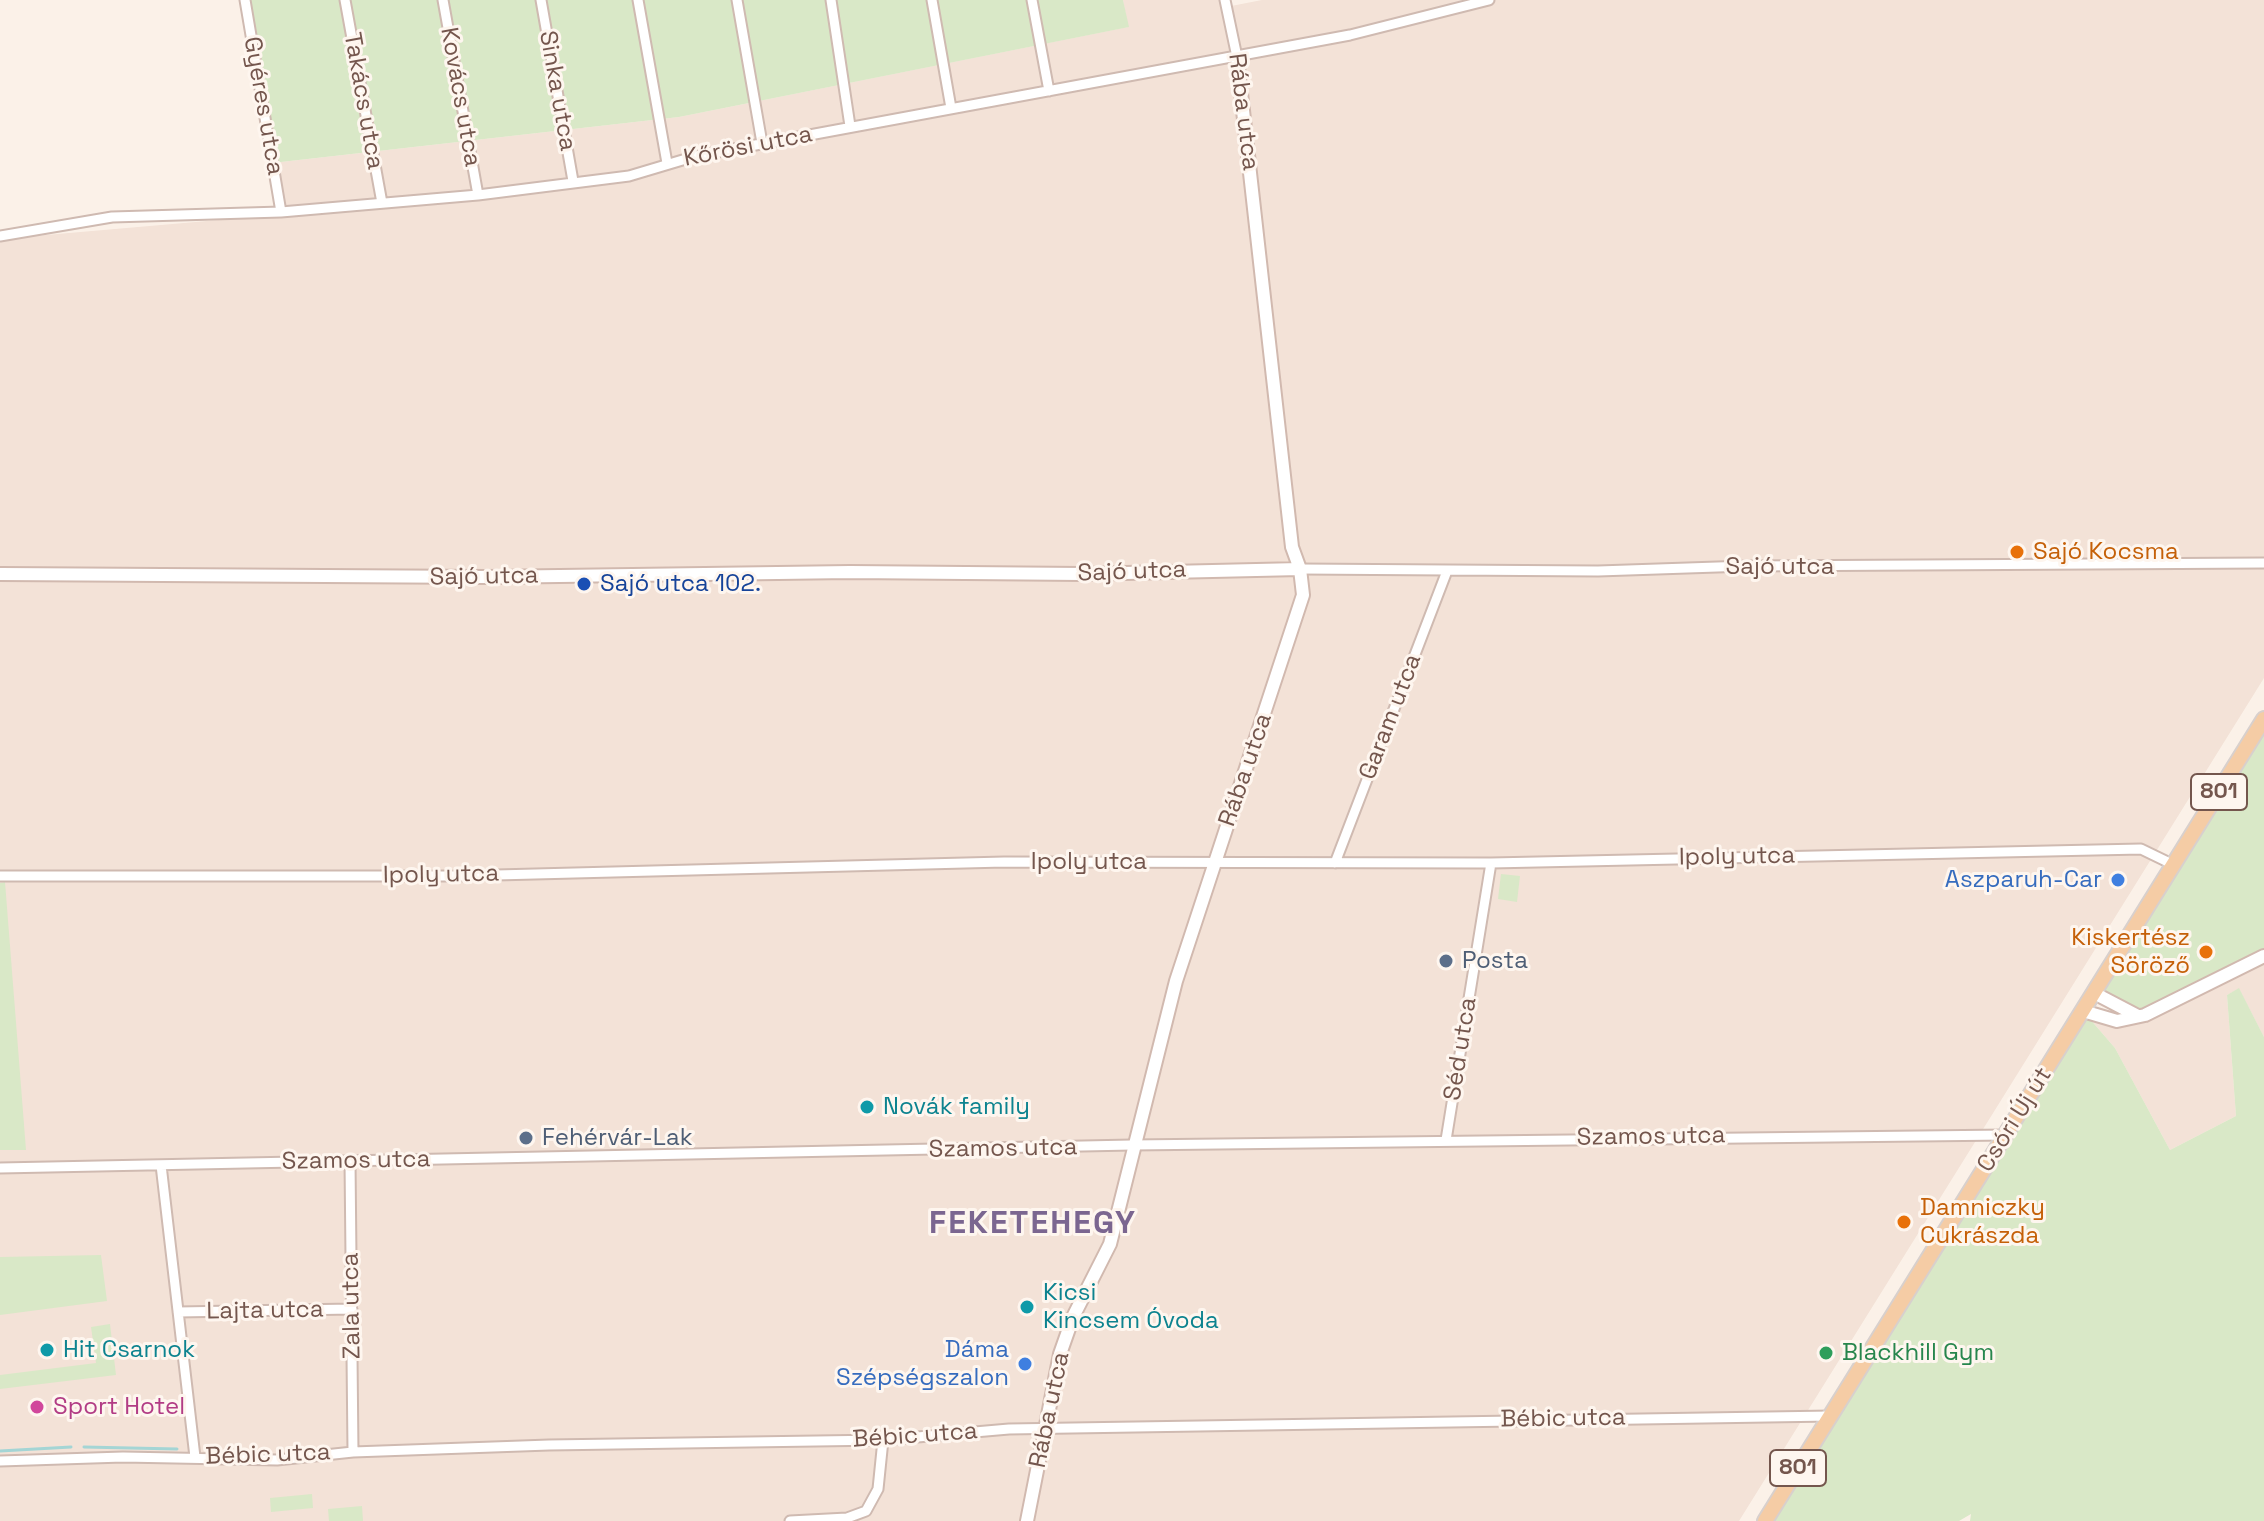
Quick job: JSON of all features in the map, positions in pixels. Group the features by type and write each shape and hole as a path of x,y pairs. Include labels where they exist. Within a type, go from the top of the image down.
{"main road":[{"name":"Csóri Új út","path":"1765,1521 2264,719"}],"street":[{"name":"Gyéres utca","path":"245,0 281,212"},
{"name":"Takács utca","path":"345,0 382,203"},
{"name":"Kovács utca","path":"443,0 478,195"},
{"name":"Sinka utca","path":"541,0 573,181"},
{"path":"638,0 667,163"},
{"path":"737,0 762,143"},
{"path":"831,0 850,126"},
{"path":"932,0 951,108"},
{"path":"1032,0 1049,91"},
{"name":"Rába utca","path":"1027,1521 1060,1354 1073,1317 1110,1244 1159,1036 1301,604 1300,569 1292,547 1237,57 1225,0"},
{"name":"Kőrösi utca","path":"0,236 112,217 281,212 478,195 629,176 667,163 762,143 1350,35 1489,0"},
{"name":"Sajó utca","path":"0,574 455,578 850,572 1081,574 1300,569 1447,571 2264,563"},
{"name":"Garam utca","path":"1335,863 1447,571"},
{"name":"Ipoly utca","path":"0,876 457,876 1004,862 1491,863 2141,849 2174,865"},
{"name":"Séd utca","path":"1446,1140 1491,863"},
{"path":"2083,1011 2106,1021 2157,1011 2264,956"},
{"path":"2094,993 2138,1016"},
{"name":"Szamos utca","path":"0,1168 1132,1145 2007,1135"},
{"name":"Zala utca","path":"350,1161 353,1452"},
{"path":"161,1165 195,1457"},
{"name":"Lajta utca","path":"178,1312 352,1309"},
{"name":"Bébic utca","path":"0,1461 195,1457 277,1460 353,1452 883,1440 1045,1428 1831,1416"},
{"path":"790,1521 847,1518 866,1511 878,1489 883,1440"}],"shaded area":[{"path":"1123,0 1219,0 1221,8 1262,0 2264,0 2264,678 1739,1521 0,1521 0,239 276,215 272,163 679,117 1128,27"},
{"path":"2264,956 2264,1037 2239,989 2227,995 2236,1116 2170,1150 2115,1048 2083,1011 2106,1021"}],"green space":[{"path":"245,0 1123,0 1129,27 679,117 272,163"},
{"path":"2264,719 2264,956 2145,1015 2094,993"},
{"path":"1501,874 1520,876 1517,902 1498,899"},
{"path":"5,882 26,1150 0,1150 0,883"},
{"path":"2239,988 2264,1037 2264,1521 1970,1521 1971,1514 1959,1521 1765,1521 2083,1011 2115,1048 2170,1150 2236,1116 2227,995"},
{"path":"101,1255 107,1301 0,1315 0,1257"},
{"path":"110,1324 116,1375 0,1389 0,1375 96,1363 91,1327"},
{"path":"312,1494 313,1508 271,1512 270,1498"},
{"path":"362,1506 363,1521 329,1521 328,1509"}],"waterway":[{"path":"0,1451 71,1447"},
{"path":"84,1447 177,1449"}],"place":[{"name":"Sajó Kocsma","path":"2017,552"},
{"name":"Sajó utca 102.","path":"584,584"},
{"name":"Aszparuh-Car","path":"2118,880"},
{"name":"Kiskertész Söröző","path":"2206,952"},
{"name":"Posta","path":"1446,961"},
{"name":"Novák family","path":"867,1107"},
{"name":"Fehérvár-Lak","path":"526,1138"},
{"name":"Damniczky Cukrászda","path":"1904,1222"},
{"name":"Kicsi Kincsem Óvoda","path":"1027,1307"},
{"name":"Hit Csarnok","path":"47,1350"},
{"name":"Blackhill Gym","path":"1826,1353"},
{"name":"Dáma Szépségszalon","path":"1025,1364"},
{"name":"Sport Hotel","path":"37,1407"}],"district":[{"name":"FEKETEHEGY","path":"1033,1224"}]}
